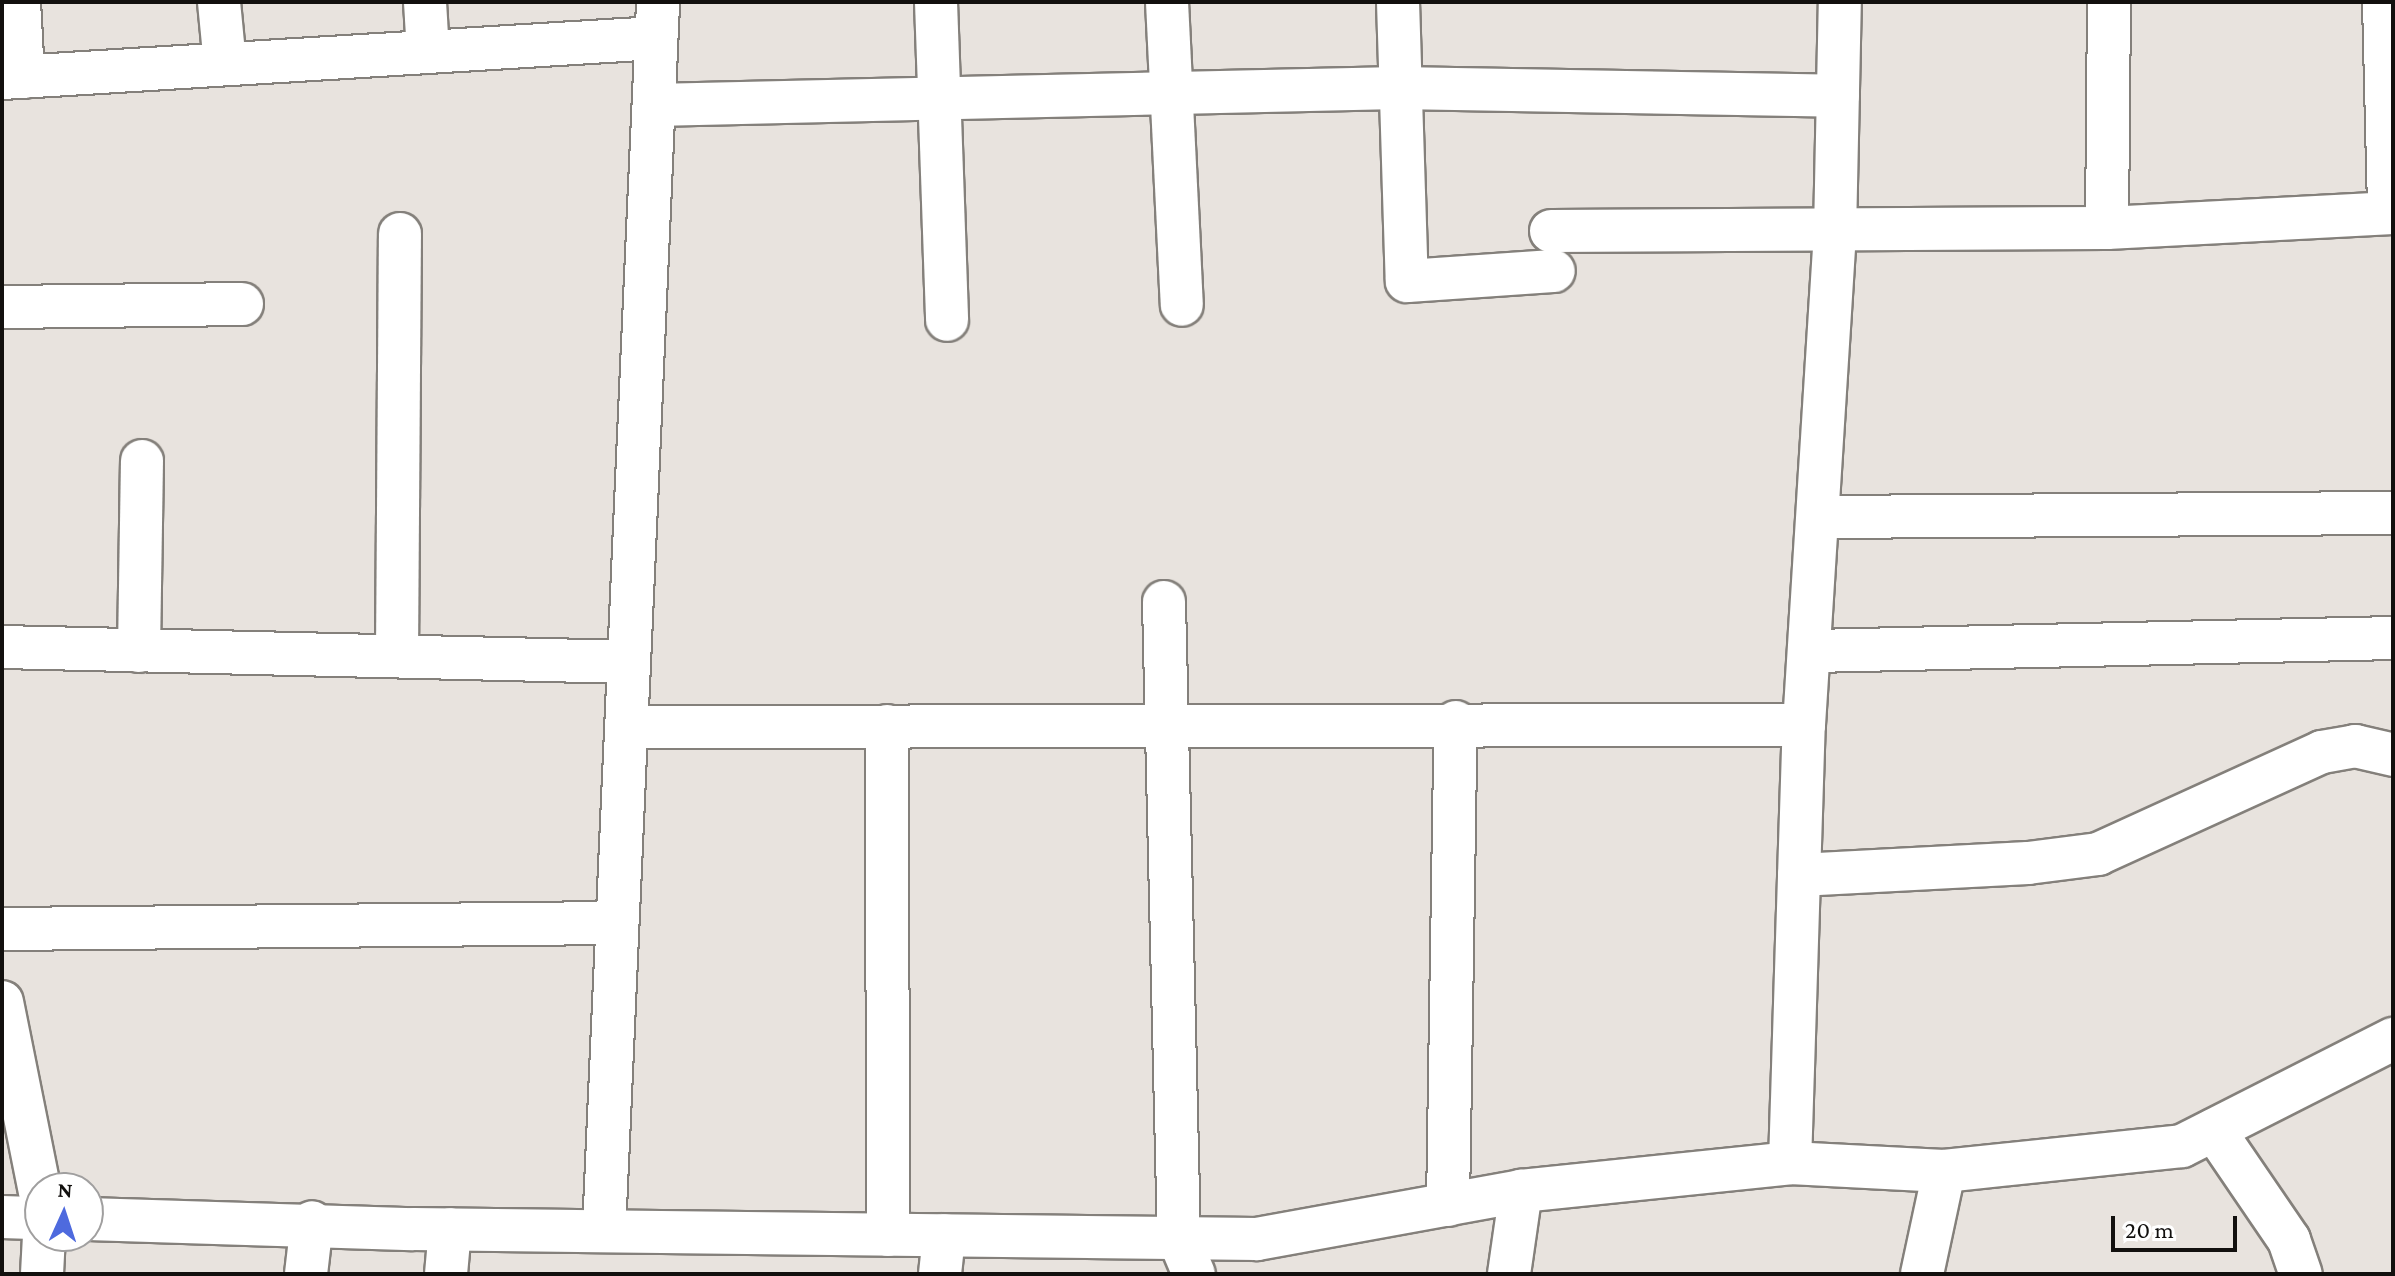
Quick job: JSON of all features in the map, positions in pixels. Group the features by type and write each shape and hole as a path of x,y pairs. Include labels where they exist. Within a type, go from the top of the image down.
{"street":[{"path":"19,2 13,77 428,52 657,20 604,1231"},
{"path":"219,2 225,64"},
{"path":"425,2 428,52"},
{"path":"936,2 947,320"},
{"path":"1167,2 1182,305"},
{"path":"1398,2 1398,88 1407,281 1553,251 1835,233 2107,228 2391,213 2384,2"},
{"path":"1790,1163 1804,725 1813,651 1835,233 1840,2"},
{"path":"2107,228 2109,2"},
{"path":"654,105 1398,88 1838,96"},
{"path":"397,656 400,234"},
{"path":"2,307 242,304"},
{"path":"139,651 142,461"},
{"path":"1820,517 2393,513"},
{"path":"1164,602 1165,723 1186,1256"},
{"path":"1813,651 2393,638"},
{"path":"2,647 629,662"},
{"path":"626,727 1456,722 1804,725"},
{"path":"1448,1205 1456,722"},
{"path":"887,726 888,1235"},
{"path":"1799,875 2028,863 2098,854 2322,752 2355,746 2393,755"},
{"path":"2,929 617,923"},
{"path":"2,1002 36,1172"},
{"path":"104,1219 312,1222 450,1229 888,1235 942,1255 1186,1256 1257,1239 1521,1191 1790,1163 1944,1171 2182,1146 2393,1039"},
{"path":"2214,1130 2289,1240 2301,1274"},
{"path":"1922,1274 1944,1171"},
{"path":"1509,1274 1521,1191"},
{"path":"2,1217 24,1218"},
{"path":"306,1274 312,1222"},
{"path":"446,1274 450,1229"},
{"path":"42,1274 43,1252"}]}
